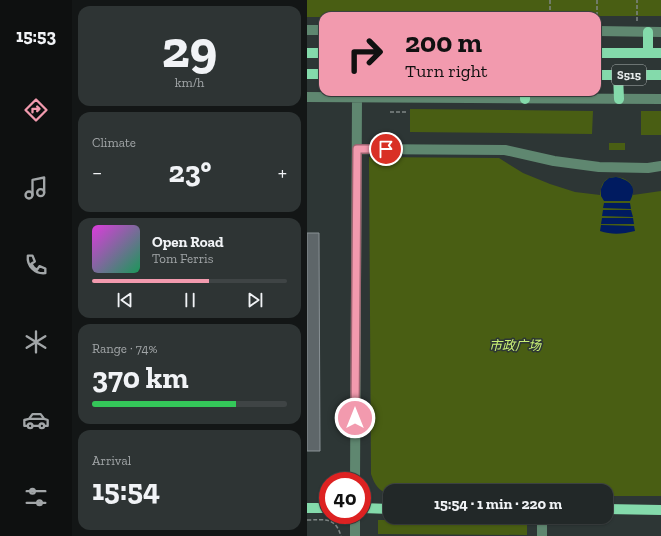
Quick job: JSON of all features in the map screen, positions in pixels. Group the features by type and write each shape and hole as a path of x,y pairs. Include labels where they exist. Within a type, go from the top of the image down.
{"main road":[{"path":"648,32 648,53"},
{"path":"307,53 319,53"},
{"name":"S515","path":"601,53 661,53"},
{"path":"307,74 319,74"},
{"name":"S515","path":"601,75 661,75"},
{"path":"618,75 619,99"},
{"path":"307,508 319,508"},
{"path":"371,508 383,508"},
{"path":"613,509 661,510"}],"street":[{"path":"307,30 319,30"},
{"path":"601,32 661,32"},
{"name":"S515","path":"307,98 469,96"},
{"name":"S515","path":"548,96 661,99"},
{"path":"355,472 357,98"},
{"path":"357,149 505,150 554,161 599,167 648,168 661,166"},
{"path":"355,524 355,536"},
{"path":"542,524 542,536"}],"path":[{"path":"550,0 550,12"},
{"path":"597,0 597,12"},
{"path":"637,0 637,21"},
{"path":"390,112 408,112"},
{"path":"307,520 329,520 340,532 341,536"}],"green space":[{"path":"307,0 661,0 661,16 601,16 601,12 319,12 319,17 307,17"},
{"path":"410,109 593,111 592,134 410,132"},
{"path":"641,111 661,111 661,135 641,135"},
{"path":"609,143 625,143 625,150 609,150"},
{"name":"市政广场","path":"369,157 499,158 523,173 575,192 600,195 603,183 609,178 613,177 624,179 630,183 633,195 661,191 661,496 613,496 613,484 383,484 383,492 377,487 371,472"},
{"path":"378,520 383,520 383,524 527,524 527,535 378,534"}],"shaded area":[{"path":"616,177 629,182 633,188 630,201 604,201 601,196 601,189 604,182 609,178"},
{"path":"604,203 630,203 631,209 603,208"},
{"path":"603,210 631,210 633,217 602,216"},
{"path":"602,218 633,218 634,224 601,224"},
{"path":"601,225 634,226 635,231 613,234 600,231"}],"building":[{"path":"307,233 319,233 320,451 307,451"}],"route":[{"path":"355,418 357,149 386,149"}]}
